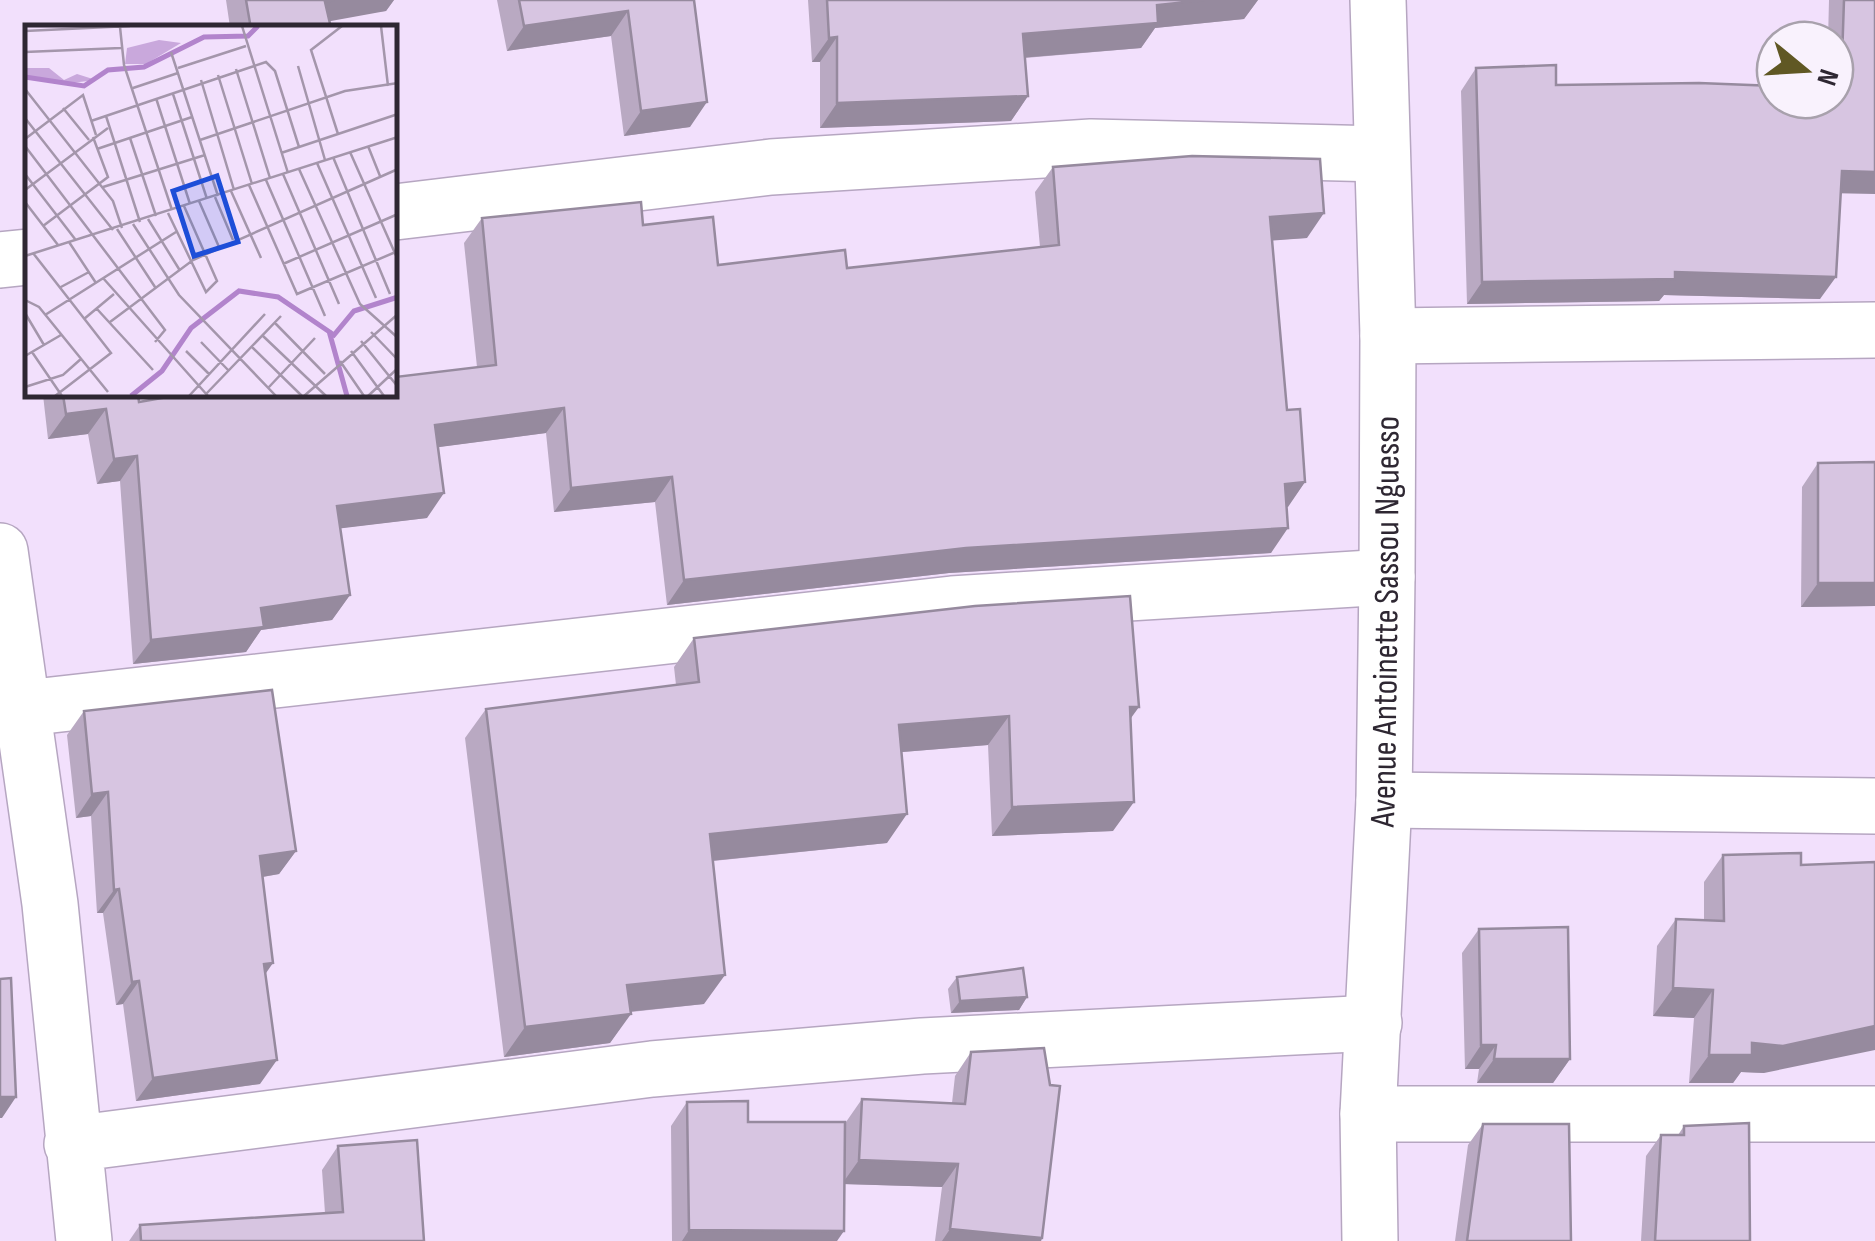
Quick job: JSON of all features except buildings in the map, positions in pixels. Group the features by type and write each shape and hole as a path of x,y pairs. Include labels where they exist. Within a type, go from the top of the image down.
{"street":[{"name":"Avenue Antoinette Sassou Nguesso","path":"1370,1241 1368,1114 1384,800 1387,577 1388,336 1378,0"},
{"path":"398,212 771,167 1091,147 1381,154"},
{"path":"0,260 25,257"},
{"path":"1388,336 1875,330"},
{"path":"0,551 50,904 84,1241"},
{"path":"25,708 952,604 1387,577"},
{"path":"1384,800 1875,806"},
{"path":"72,1144 652,1069 922,1046 1374,1023"},
{"path":"1368,1114 1875,1114"}]}
